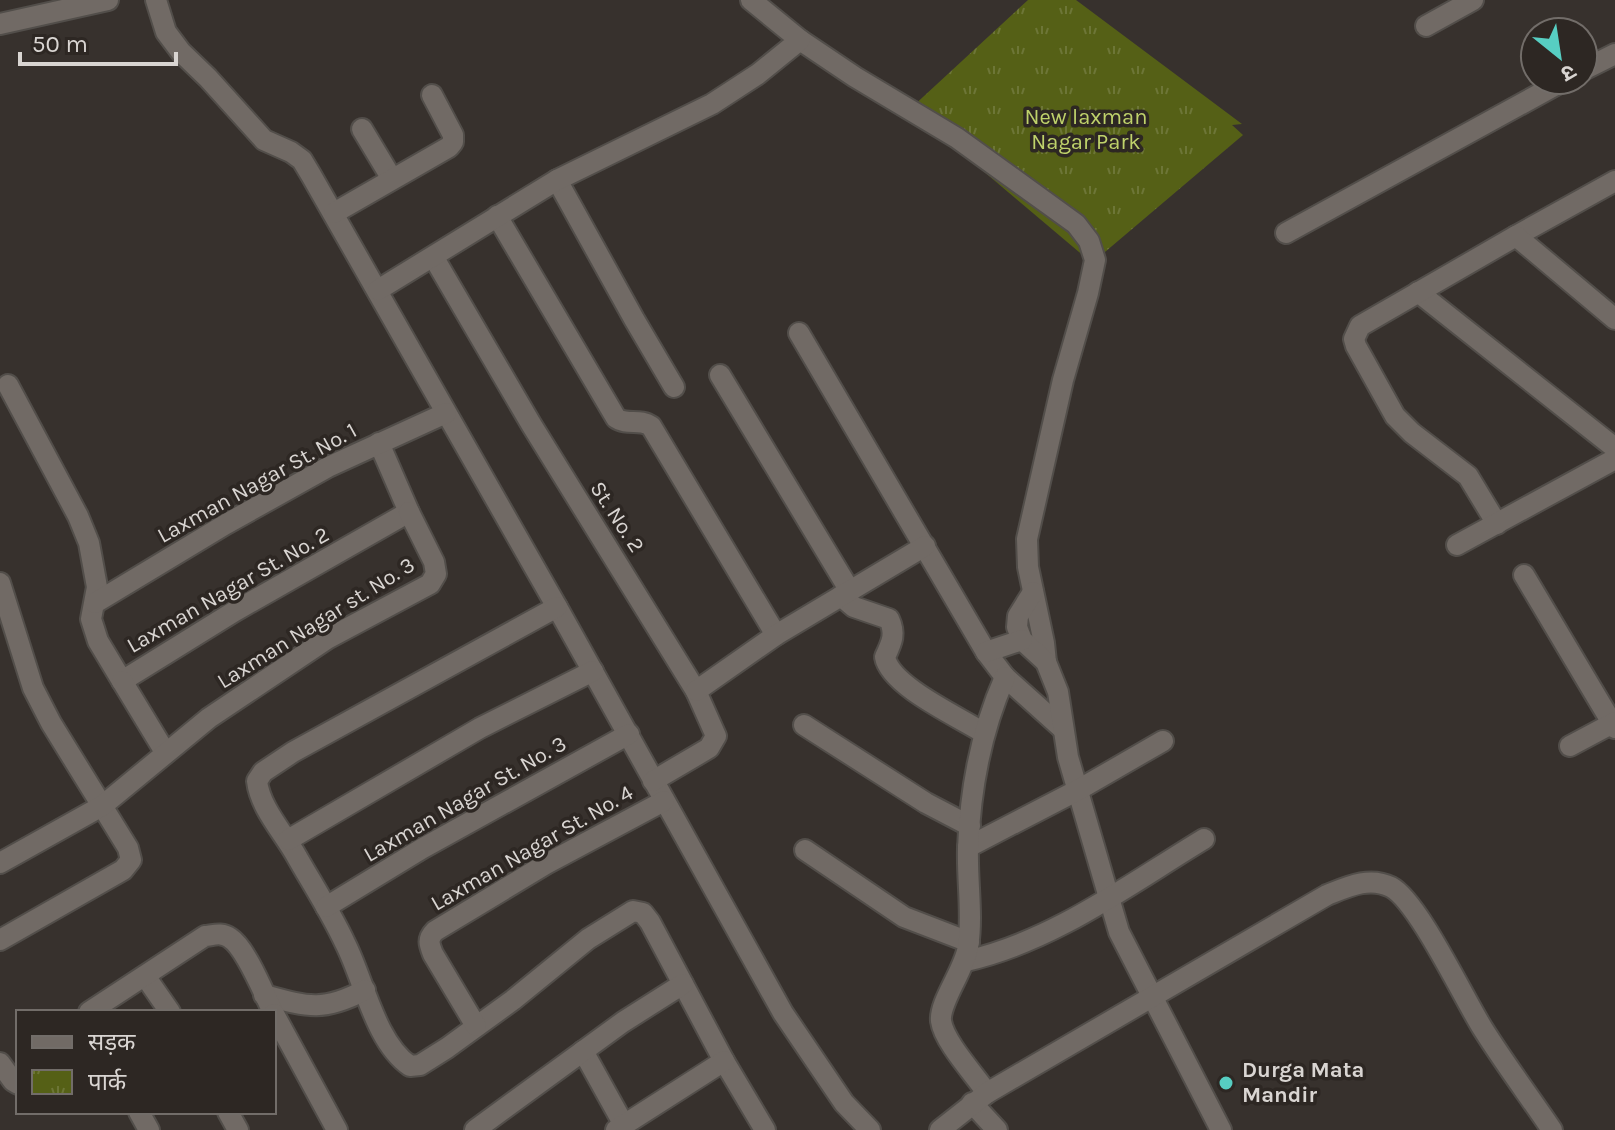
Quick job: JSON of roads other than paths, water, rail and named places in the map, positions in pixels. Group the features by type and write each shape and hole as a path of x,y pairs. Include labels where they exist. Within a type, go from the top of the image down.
{"street":[{"path":"0,24 108,0"},
{"path":"156,0 166,32 181,52 264,140 302,160 629,734 783,1013 844,1103 870,1130"},
{"path":"751,0 800,40 855,77 957,138 1076,224 1089,241 1095,260 1063,380 1027,539 1028,567 1046,662 1058,692 1063,729 1078,790 1119,932 1221,1130"},
{"path":"1426,26 1473,0"},
{"path":"378,290 557,180 712,104 758,74 800,40"},
{"path":"334,213 453,142 453,135 432,95"},
{"path":"1286,233 1536,96"},
{"path":"362,129 392,179"},
{"path":"557,180 674,387"},
{"path":"1497,524 1468,476 1395,416 1354,339 1360,326 1615,181"},
{"path":"497,216 616,418 622,423 645,422 651,426 776,635"},
{"path":"1516,236 1615,319"},
{"name":"St. No. 2","path":"434,258 531,424 696,691 713,727 716,736 714,743 653,781"},
{"path":"1418,292 1615,448"},
{"path":"799,333 986,652 1005,677 1063,729"},
{"path":"720,375 854,607 889,619 894,629 885,657 892,674 984,733"},
{"name":"Laxman Nagar St. No. 2","path":"8,385 78,516 89,543 97,587 91,619 98,641 122,681 235,611 409,512"},
{"name":"Laxman Nagar St. No. 1","path":"95,603 328,467 446,413"},
{"path":"379,443 409,512"},
{"path":"1457,545 1615,459"},
{"name":"Laxman Nagar st. No. 3","path":"0,863 102,806 209,718 327,639 430,584 436,574 434,562 409,512"},
{"path":"696,691 776,635 925,546"},
{"path":"1524,575 1614,725 1570,746"},
{"path":"0,583 33,688 128,848 131,860 123,870 0,940"},
{"path":"1033,592 1018,616 1017,627 1022,640 1046,662"},
{"path":"557,607 293,752 263,772 257,781 259,794 346,945 391,1047 410,1066 420,1065 513,1000 588,939 633,911 643,913 650,922 724,1061 765,1130"},
{"path":"986,652 1022,640"},
{"path":"288,840 480,728 593,671"},
{"path":"997,1130 944,1032 941,1019 943,1006 967,952 970,826 984,733 1005,677"},
{"path":"122,681 165,752"},
{"path":"804,725 926,803 970,826"},
{"name":"Laxman Nagar St. No. 3","path":"326,907 436,841 629,734"},
{"path":"968,847 1078,790 1163,741"},
{"name":"Laxman Nagar St. No. 4","path":"476,1026 433,954 429,937 546,864 664,801"},
{"path":"805,850 904,917 967,952 1023,945 1056,929 1204,839"},
{"path":"940,1130 980,1098 1327,895 1353,884 1373,882 1390,886 1418,916 1481,1027 1552,1130"},
{"path":"92,1010 205,936 221,933 233,939 270,1007 297,1004 322,1006 344,1001 365,990"},
{"path":"145,976 169,1010"},
{"path":"475,1130 583,1051 683,984"},
{"path":"276,1018 337,1130"},
{"path":"583,1051 620,1127 724,1061"},
{"path":"0,1063 16,1083"}],"place":[{"name":"Durga Mata Mandir","path":"1226,1083"}],"park label":[{"name":"New laxman Nagar Park","path":"1086,130"}]}
